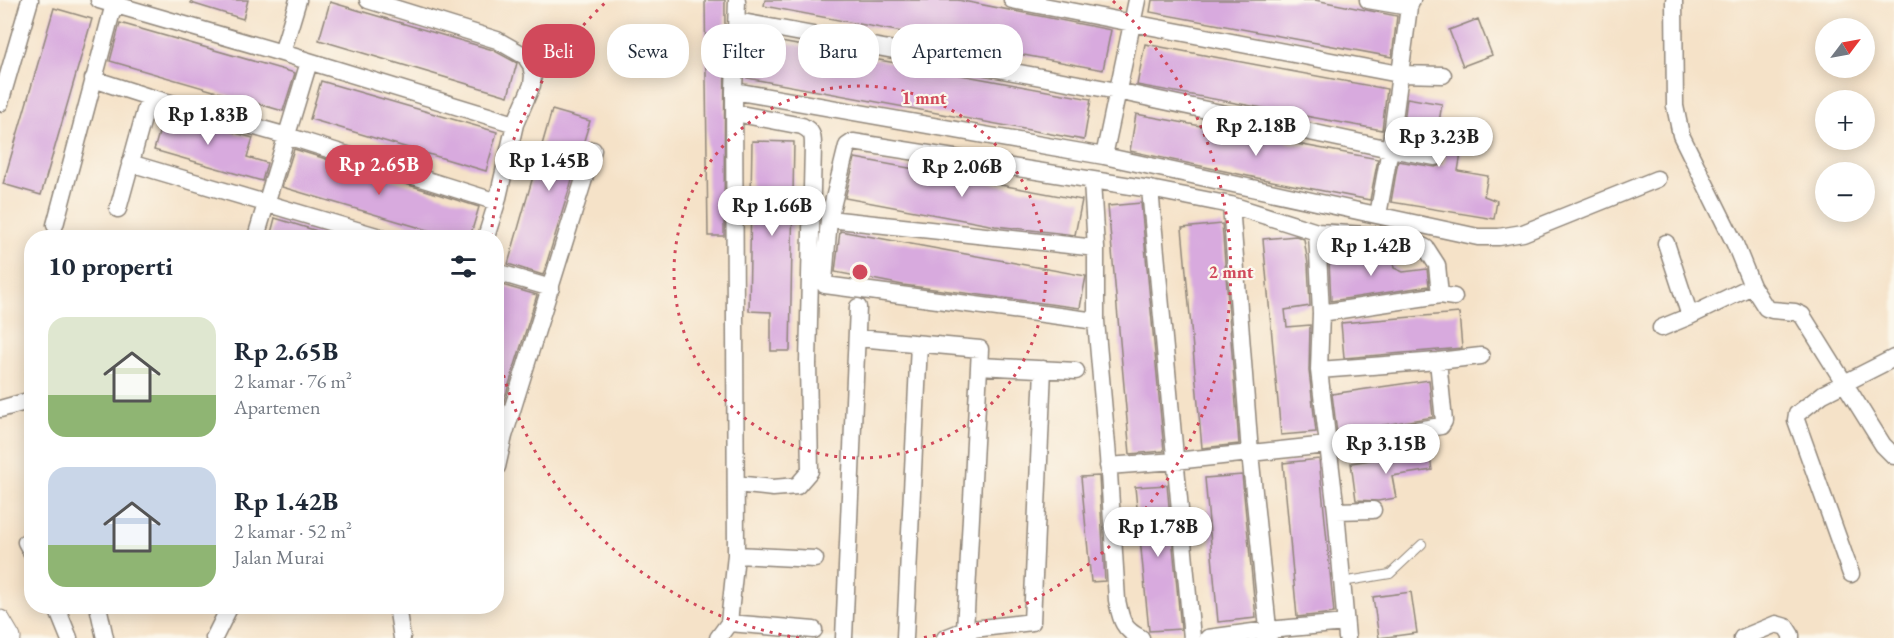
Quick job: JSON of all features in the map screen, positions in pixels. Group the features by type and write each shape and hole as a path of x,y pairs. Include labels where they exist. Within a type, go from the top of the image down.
{"street":[{"path":"0,103 30,0"},
{"path":"282,53 298,0"},
{"path":"368,0 403,5 497,40 525,56 531,65 532,85 515,123 488,230"},
{"path":"718,638 729,623 736,555 734,91 737,0"},
{"path":"1012,0 1399,74 1443,75"},
{"path":"1104,156 1137,0"},
{"path":"1368,0 1410,4 1390,149 1378,215"},
{"path":"1674,0 1675,106 1681,135 1735,244 1752,286 1766,308 1802,315 1883,445 1894,456"},
{"path":"55,225 93,79 107,2 515,123"},
{"path":"737,21 1117,91 1390,149 1436,156"},
{"path":"258,230 309,62"},
{"path":"93,79 287,136 496,202"},
{"path":"734,91 1104,156 1478,237 1499,237 1523,233 1657,179"},
{"path":"118,209 149,97"},
{"path":"735,113 802,126 810,130 813,145 808,364 810,471 797,486 773,488 736,484"},
{"path":"1096,321 825,285 829,219 847,146 853,142 1150,189 1230,204 1317,232 1397,237 1410,240 1426,248 1437,265 1447,296 1321,313"},
{"path":"504,423 551,288 593,150"},
{"path":"130,162 357,230"},
{"path":"1092,181 1096,248 1096,321 1117,600 1121,620 1131,634 1141,638"},
{"path":"1150,189 1192,638"},
{"path":"1230,204 1250,453 1268,634"},
{"path":"829,219 1096,248"},
{"path":"1208,638 1346,631 1319,370 1321,313 1317,232"},
{"path":"1666,243 1690,316"},
{"path":"504,274 551,288"},
{"path":"1661,328 1752,286"},
{"path":"844,638 858,307"},
{"path":"858,338 980,349 965,630"},
{"path":"905,638 919,344"},
{"path":"1319,370 1481,356"},
{"path":"1851,574 1796,420 1800,411 1823,394 1894,358"},
{"path":"1108,466 1327,445 1441,426 1444,421 1438,361"},
{"path":"979,366 1076,371"},
{"path":"945,638 965,630 1032,622 1043,369"},
{"path":"0,409 24,402"},
{"path":"1335,511 1373,510"},
{"path":"736,555 815,560"},
{"path":"59,614 69,638"},
{"path":"100,614 105,638"},
{"path":"214,638 226,614"},
{"path":"398,614 402,638"},
{"path":"0,621 10,638"},
{"path":"729,623 814,630"},
{"path":"1742,638 1776,624 1786,627 1791,638"}],"lane":[{"path":"1342,582 1390,574 1422,544"}],"building":[{"path":"191,0 248,0 243,19 191,3"},
{"path":"705,0 725,0 725,24 705,24"},
{"path":"765,0 958,0 1111,30 1103,70 1023,55 1023,24 891,24 891,30 879,28 879,24 859,24 764,6"},
{"path":"1152,0 1315,0 1397,16 1392,57 1150,12"},
{"path":"330,2 493,50 517,63 508,96 319,40"},
{"path":"54,8 92,19 41,195 3,184"},
{"path":"1478,19 1492,55 1463,66 1449,30"},
{"path":"120,23 295,73 283,111 110,61"},
{"path":"786,43 798,45 798,78 879,78 879,60 891,62 891,78 977,78 1091,99 1084,140 747,78 786,78"},
{"path":"1145,44 1387,89 1382,130 1137,85"},
{"path":"706,78 725,78 724,236 708,236"},
{"path":"321,81 497,132 486,171 310,119"},
{"path":"1407,98 1442,104 1439,122 1448,127 1465,130 1458,171 1488,176 1484,196 1497,201 1494,219 1391,202 1398,161 1435,167 1444,164 1446,158 1443,149 1402,140"},
{"path":"552,110 590,121 543,275 508,264"},
{"path":"165,112 253,138 247,157 267,163 262,181 154,150"},
{"path":"1136,114 1378,159 1370,200 1130,151"},
{"path":"752,141 794,142 790,351 771,351 771,312 749,311"},
{"path":"294,149 479,207 472,230 427,230 282,187"},
{"path":"855,158 1082,200 1075,235 995,226 845,198"},
{"path":"1141,203 1164,451 1130,454 1108,206"},
{"path":"275,218 314,230 272,230"},
{"path":"1222,224 1239,444 1202,448 1182,228"},
{"path":"840,231 1086,276 1080,308 903,285 835,272"},
{"path":"1296,236 1304,239 1310,306 1285,310 1287,327 1310,325 1309,371 1316,432 1281,435 1263,239"},
{"path":"1391,251 1394,268 1403,272 1427,269 1429,286 1331,301 1329,261"},
{"path":"504,286 537,295 504,400"},
{"path":"1459,313 1462,348 1344,358 1341,323"},
{"path":"1429,380 1433,417 1337,433 1332,394"},
{"path":"1429,451 1432,470 1392,476 1396,498 1378,501 1356,500 1351,463"},
{"path":"1319,459 1334,613 1297,617 1283,463"},
{"path":"1242,475 1256,618 1218,622 1205,478"},
{"path":"1099,476 1105,581 1091,582 1081,477"},
{"path":"1167,485 1181,629 1149,631 1135,487"},
{"path":"1411,592 1417,633 1379,638 1373,597"}]}
